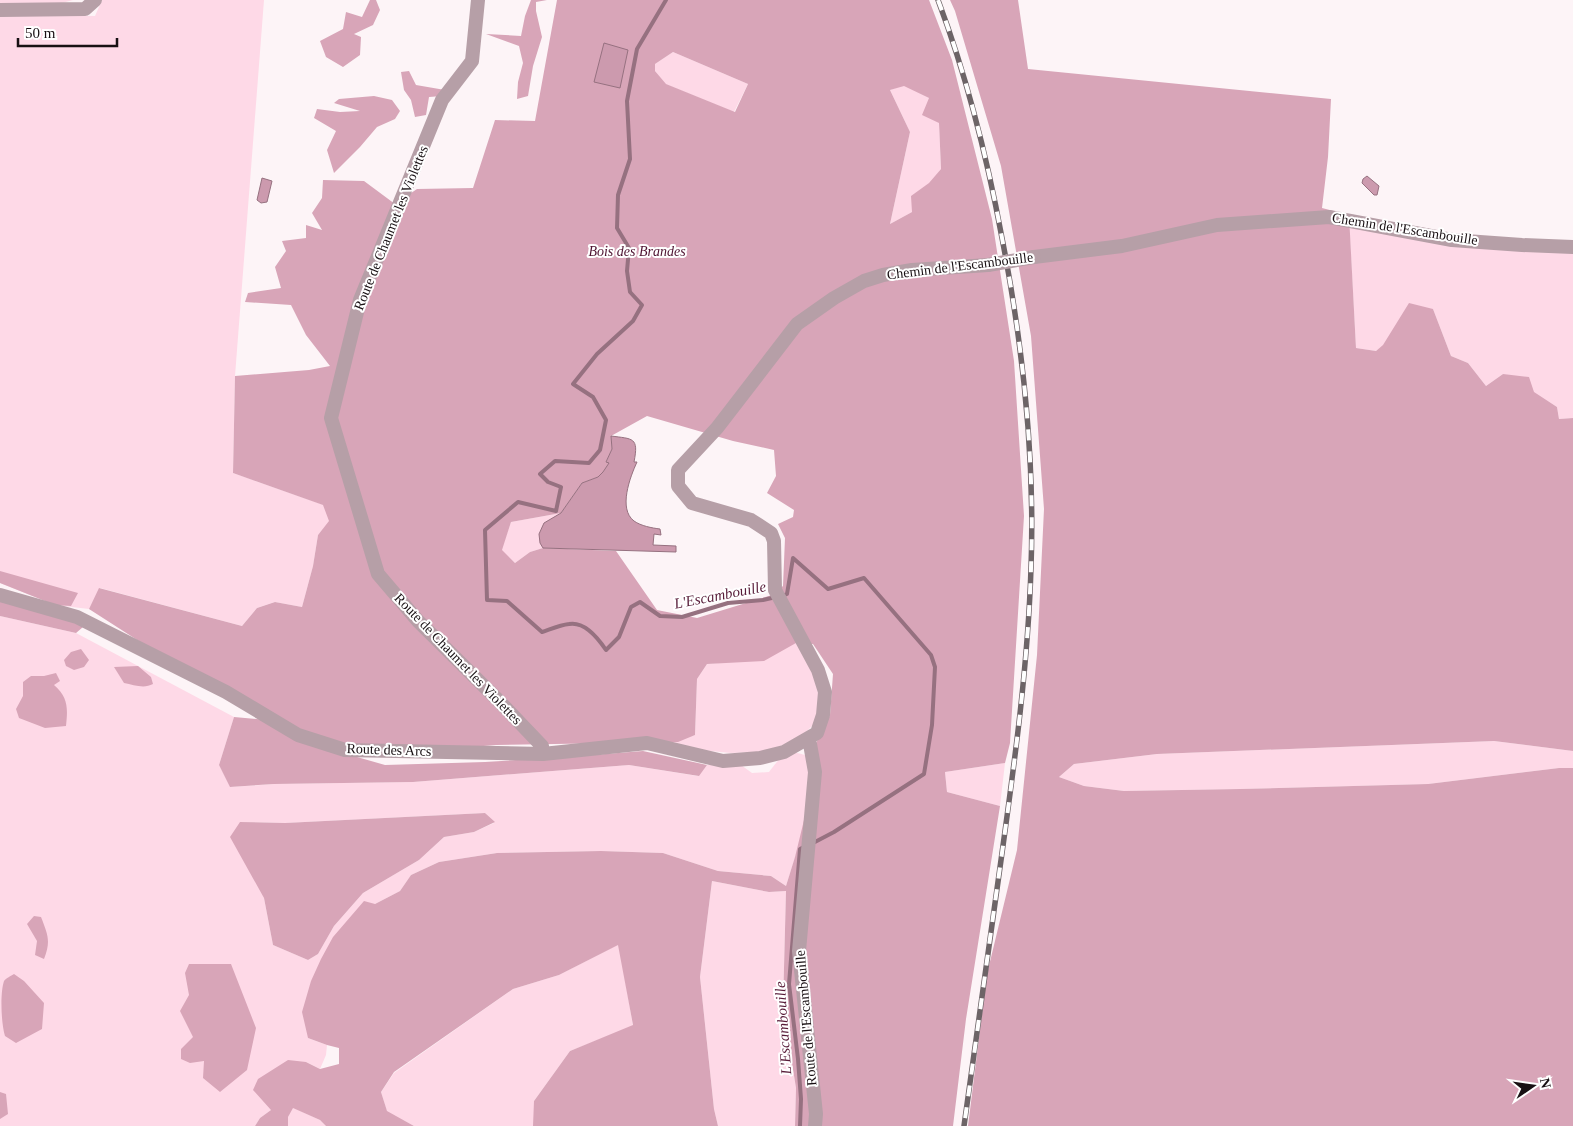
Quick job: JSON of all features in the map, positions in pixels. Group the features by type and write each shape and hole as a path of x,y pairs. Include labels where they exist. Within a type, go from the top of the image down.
{"street":[{"path":"0,10 85,9 95,0"},
{"name":"Route de Chaumet les Violettes","path":"478,0 472,62 442,100 360,300 331,418 378,574 418,622 542,746 543,754"},
{"name":"Chemin de l'Escambouille","path":"807,739 817,733 823,715 825,692 818,670 778,596 774,542 771,533 751,520 692,503 678,486 678,470 717,428 797,324 834,298 864,281 912,270 988,265 1122,246 1217,225 1328,217 1452,240 1573,247"},
{"name":"Route des Arcs","path":"0,595 77,617 226,692 298,735 345,750 543,754 647,743 723,761 760,758 784,752 807,739"},
{"name":"Route de l'Escambouille","path":"807,739 810,744 816,772 799,951 816,1114 815,1126"}],"shaded area":[{"path":"0,0 73,0 58,4 0,7"},
{"path":"102,0 264,0 235,376 233,473 324,505 330,521 318,535 313,566 302,607 275,602 257,608 242,626 100,588 89,609 55,605 0,583 0,14 95,16"},
{"path":"604,43 628,50 620,88 594,82"},
{"path":"673,52 748,84 734,112 665,84 655,71 655,64"},
{"path":"904,85 929,98 939,123 941,169 930,183 912,196 912,212 890,224 910,132 890,90"},
{"path":"1367,176 1379,186 1377,195 1374,195 1362,183 1363,179"},
{"path":"262,178 272,181 267,202 261,203 257,200"},
{"path":"1349,220 1573,251 1573,418 1559,419 1557,407 1503,374 1486,386 1468,363 1451,356 1433,309 1376,351 1356,348"},
{"path":"611,436 629,439 633,441 636,448 634,462 637,462 631,476 626,501 629,516 640,524 660,529 661,535 654,534 653,545 676,546 676,552 543,548 540,543 539,534 544,523 561,513 582,483 598,477 609,463 606,462 612,449"},
{"path":"561,513 543,548 530,552 515,563 501,550 511,522"},
{"path":"0,616 76,633 234,717 219,765 231,787 274,784 413,782 629,765 698,776 707,765 741,765 752,773 769,772 781,758 790,753 809,757 810,811 786,886 771,876 718,871 663,853 601,851 497,853 439,862 411,875 400,891 375,904 308,1038 327,1045 326,1055 320,1069 306,1062 271,1110 260,1118 255,1126 0,1126","holes":["485,813 494,823 474,832 444,837 419,860 363,893 334,926 318,954 308,960 273,945 264,898 240,822 285,823"]},
{"path":"799,643 815,675 820,705 815,723 801,737 767,752 731,753 700,750 665,742 695,735 697,679 707,664 730,662"},
{"path":"1494,741 1573,751 1573,768 1559,768 1428,784 1240,789 1124,791 1084,786 1059,777 1074,764 1157,754"},
{"path":"1005,763 1000,806 947,792 945,772"},
{"path":"712,881 769,892 786,891 783,1006 796,1088 795,1126 718,1126 714,1109 700,977"},
{"path":"619,944 633,1026 570,1051 534,1101 534,1126 414,1126 387,1112 381,1092 394,1073 513,989 559,975"},
{"path":"292,1107 320,1120 326,1126 288,1126 288,1117"}],"green space":[{"path":"370,0 376,0 380,10 373,25 354,34 361,37 360,55 343,67 326,57 320,41 343,29 346,12 362,17"},
{"path":"531,0 547,0 536,2 536,11 542,37 533,66 528,96 517,99 518,82 523,63 519,46 486,34 521,36"},
{"name":"Bois des Brandes","path":"557,0 929,0 952,60 992,219 1014,361 1024,516 1010,743 1005,763 945,772 947,792 1000,806 966,1019 953,1126 795,1126 796,1088 783,1006 786,891 769,892 712,881 700,977 714,1109 718,1126 533,1126 534,1101 570,1051 633,1025 618,945 559,975 513,989 394,1072 381,1092 387,1111 414,1126 326,1126 320,1120 293,1108 288,1117 288,1126 255,1126 260,1118 271,1110 253,1090 258,1079 288,1060 306,1062 320,1069 339,1064 339,1048 308,1038 302,1012 311,981 333,937 364,901 375,904 400,891 411,875 439,862 497,853 601,851 663,853 718,871 771,876 786,886 795,857 805,816 816,743 830,715 833,674 813,644 796,643 764,661 707,664 697,679 695,735 678,742 496,745 384,754 322,747 385,765 485,762 643,751 707,765 699,776 629,765 413,782 274,784 230,787 219,765 234,717 278,721 145,645 89,609 99,588 242,626 257,608 275,602 302,607 313,566 318,535 329,521 323,505 233,473 235,376 309,370 330,366 306,335 291,305 245,302 248,293 281,288 275,267 286,251 282,241 306,238 306,225 322,230 312,213 322,198 323,180 364,181 395,204 417,189 473,188 495,120 535,121","holes":["673,52 748,84 735,112 666,84 655,71 655,64","904,86 929,98 922,115 939,123 941,169 929,183 911,196 912,212 890,224 910,132 890,90","647,416 733,441 774,450 776,476 767,493 794,510 793,517 778,524 785,538 783,586 772,595 697,618 657,610 616,551 543,548 530,552 515,563 502,550 511,522 561,513 582,483 598,477 610,462 606,462 612,449 611,436"]},
{"path":"950,0 1018,0 1028,69 1331,99 1328,157 1322,208 1349,215 1356,348 1376,351 1383,345 1409,303 1433,309 1451,356 1468,363 1486,386 1503,374 1529,377 1534,392 1557,407 1559,419 1573,418 1573,751 1494,741 1157,754 1074,764 1059,777 1084,786 1124,791 1240,789 1428,784 1559,768 1573,768 1573,1126 968,1126 987,974 1017,850 1037,655 1044,509 1031,336 1001,166 955,11"},
{"path":"409,71 416,85 445,90 442,96 429,97 426,115 415,117 411,100 404,90 401,72"},
{"path":"374,96 392,100 400,111 395,119 377,127 334,173 327,150 336,131 314,118 317,109 340,112 360,111 334,103 339,99"},
{"path":"0,571 78,593 71,606 55,605 0,583"},
{"path":"0,594 77,615 83,627 76,633 0,616"},
{"path":"81,649 89,660 84,667 74,670 66,666 64,660 71,652"},
{"path":"138,666 151,677 153,684 135,686 124,683 114,667"},
{"path":"56,673 60,681 54,685 59,689 66,703 66,726 45,728 19,718 16,709 23,696 23,682 31,676 44,676"},
{"path":"485,813 495,822 474,832 444,837 419,860 363,893 334,926 318,954 308,960 273,945 264,898 230,837 240,822 285,823"},
{"path":"34,916 41,917 47,933 48,943 44,959 35,955 37,941 27,924"},
{"path":"189,964 231,964 256,1028 247,1070 220,1092 203,1078 204,1061 190,1063 181,1059 181,1049 193,1037 180,1011 189,995 185,973"},
{"path":"14,974 24,981 44,1003 42,1029 16,1043 5,1036 2,1008 4,981"},
{"path":"0,1092 6,1094 8,1114 0,1119"}],"waterway":[{"name":"L'Escambouille","path":"666,0 637,49 627,101 630,159 618,195 617,228 629,248 627,271 630,292 642,305 633,321 597,354 573,384 593,397 606,420 600,450 589,463 555,461 540,474 548,482 561,487 556,511 518,502 485,530 487,600 507,601 542,632 566,625 580,625 590,631 606,650 619,637 631,607 640,602 660,616 682,617 728,603 776,597"},
{"name":"L'Escambouille","path":"782,596 787,594 793,558 828,589 864,578 931,655 935,667 932,725 924,774 834,832 813,843"},
{"name":"L'Escambouille","path":"800,1126 801,1099 798,1059 789,984 800,849 804,847"}],"railway":[{"path":"938,0 958,58 975,117 990,177 1002,238 1016,320 1026,402 1032,527 1027,640 1020,711 964,1126"}]}
